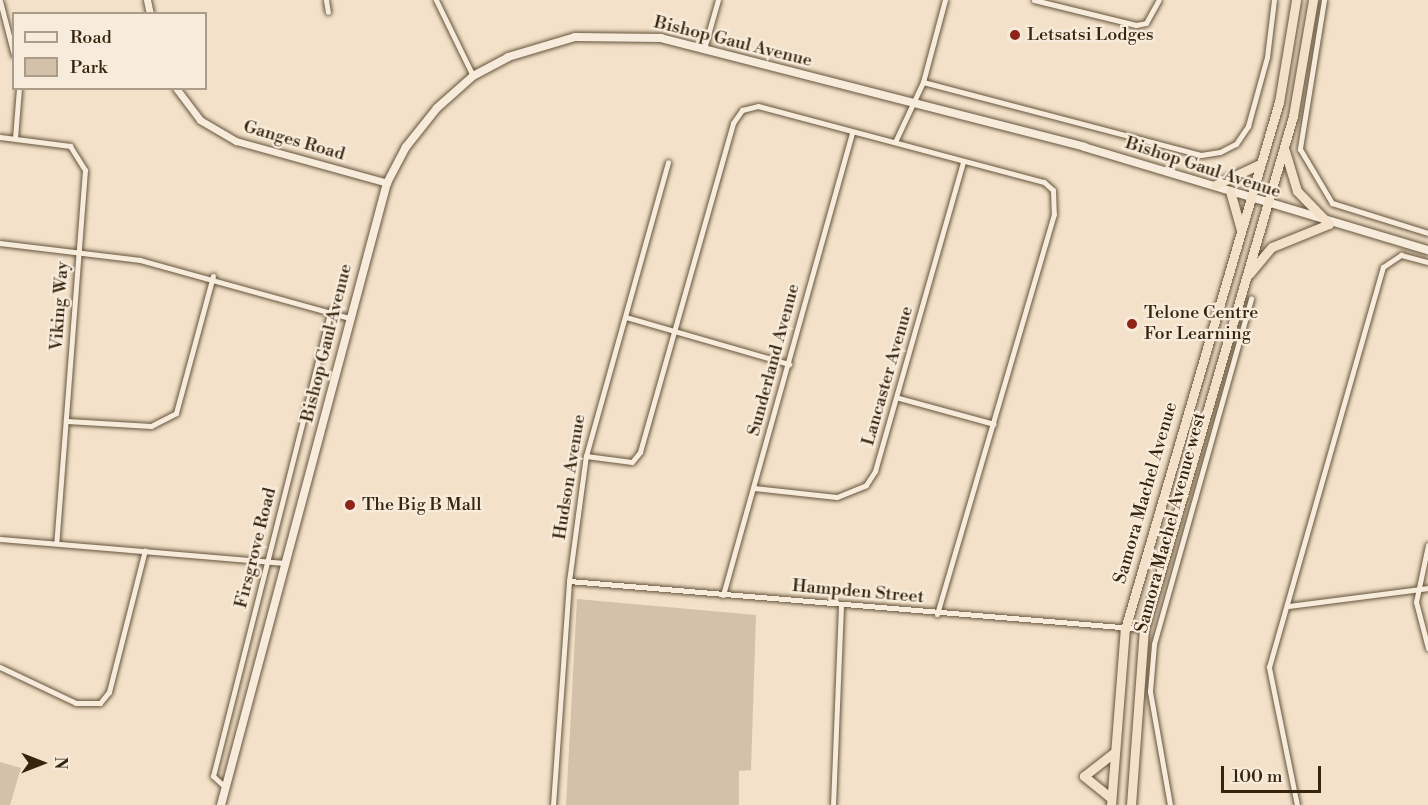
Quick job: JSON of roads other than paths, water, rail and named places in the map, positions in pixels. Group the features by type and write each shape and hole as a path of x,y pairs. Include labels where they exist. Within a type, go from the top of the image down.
{"highway":[{"path":"1251,198 1287,69 1296,0"},
{"path":"1267,204 1285,148 1308,52 1314,0"},
{"path":"1246,278 1272,247 1329,224 1297,191 1285,148"},
{"path":"1215,185 1260,164"},
{"path":"1230,191 1241,232"},
{"name":"Samora Machel Avenue","path":"1111,802 1125,628 1251,198"},
{"name":"Samora Machel Avenue","path":"1131,805 1144,629 1267,204"},
{"path":"1111,802 1084,776 1115,752"}],"main road":[{"name":"Bishop Gaul Avenue","path":"222,805 349,318 387,183 415,134 473,76 526,49 593,35 647,35 914,101 1215,185 1329,224 1428,250"}],"street":[{"path":"326,0 328,12"},
{"path":"436,0 473,76"},
{"path":"704,49 718,0"},
{"path":"895,142 922,82 945,0"},
{"path":"1034,0 1136,25 1146,23 1159,0"},
{"name":"Bishop Gaul Avenue","path":"922,82 1201,155 1236,144 1248,126 1267,57 1274,0"},
{"path":"1324,0 1300,149 1332,203 1428,233"},
{"path":"0,1 12,47"},
{"path":"15,138 19,90"},
{"name":"Ganges Road","path":"178,90 200,120 236,141 387,183"},
{"path":"586,456 636,459 675,334 733,123 749,107 895,142 1044,182 1053,190 1054,214 937,614"},
{"name":"Sunderland Avenue","path":"723,595 852,133"},
{"name":"Viking Way","path":"0,137 60,143 75,152 85,180 56,543"},
{"name":"Hudson Avenue","path":"553,805 569,581 586,456 668,162"},
{"name":"Lancaster Avenue","path":"754,488 837,497 866,485 899,398 963,162"},
{"path":"0,243 79,251 213,276 331,309 349,318"},
{"path":"1297,805 1269,667 1290,606 1383,267 1401,255 1428,262"},
{"path":"67,421 151,426 176,413 213,276"},
{"name":"Samora Machel Avenue west","path":"1170,805 1150,691 1160,607 1251,298"},
{"name":"Firsgrove Road","path":"226,788 213,776 331,309"},
{"path":"626,317 675,334 789,364"},
{"path":"899,398 994,424"},
{"path":"0,539 285,564"},
{"path":"1428,545 1417,585 1428,648"},
{"path":"0,667 76,703 100,703 109,692 145,550"},
{"name":"Hampden Street","path":"569,581 841,607 1144,629"},
{"path":"1290,606 1417,585 1428,588"},
{"path":"833,805 841,607"}],"place":[{"name":"Letsatsi Lodges","path":"1015,35"},
{"name":"Telone Centre For Learning","path":"1132,324"},
{"name":"The Big B Mall","path":"350,505"}]}
